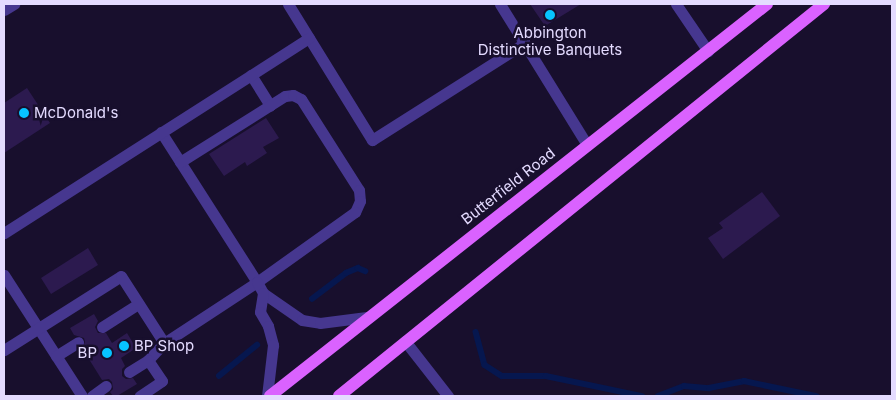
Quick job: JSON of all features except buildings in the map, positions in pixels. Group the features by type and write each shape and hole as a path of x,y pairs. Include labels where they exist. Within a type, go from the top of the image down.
{"main road":[{"name":"Butterfield Road","path":"269,396 767,4"},
{"path":"339,396 404,341 824,4"}],"lane":[{"path":"4,10 14,4"},
{"path":"288,4 372,140 525,43"},
{"path":"500,4 587,144"},
{"path":"676,4 708,51"},
{"path":"4,233 309,38"},
{"path":"251,75 270,105"},
{"path":"129,372 148,360 164,343 260,287 355,212 360,201 359,190 301,99 293,94 285,96 270,105 180,162"},
{"path":"161,132 260,287 302,320 320,323 368,317"},
{"path":"4,275 82,396"},
{"path":"4,350 121,276 164,343"},
{"path":"260,287 260,312 268,326 273,345 269,396"},
{"path":"102,327 138,304"},
{"path":"404,341 448,396"},
{"path":"56,356 78,342"},
{"path":"140,396 162,381 148,360"},
{"path":"92,396 106,386"}],"waterway":[{"path":"312,299 346,273 358,268 365,271"},
{"path":"476,332 485,365 502,376 546,376 642,396"},
{"path":"219,376 257,345"},
{"path":"658,396 684,386 709,388 744,381 816,396"}],"place":[{"name":"Abbington Distinctive Banquets","path":"550,15"},
{"name":"McDonald's","path":"24,113"},
{"name":"BP Shop","path":"124,346"},
{"name":"BP","path":"107,353"}]}
